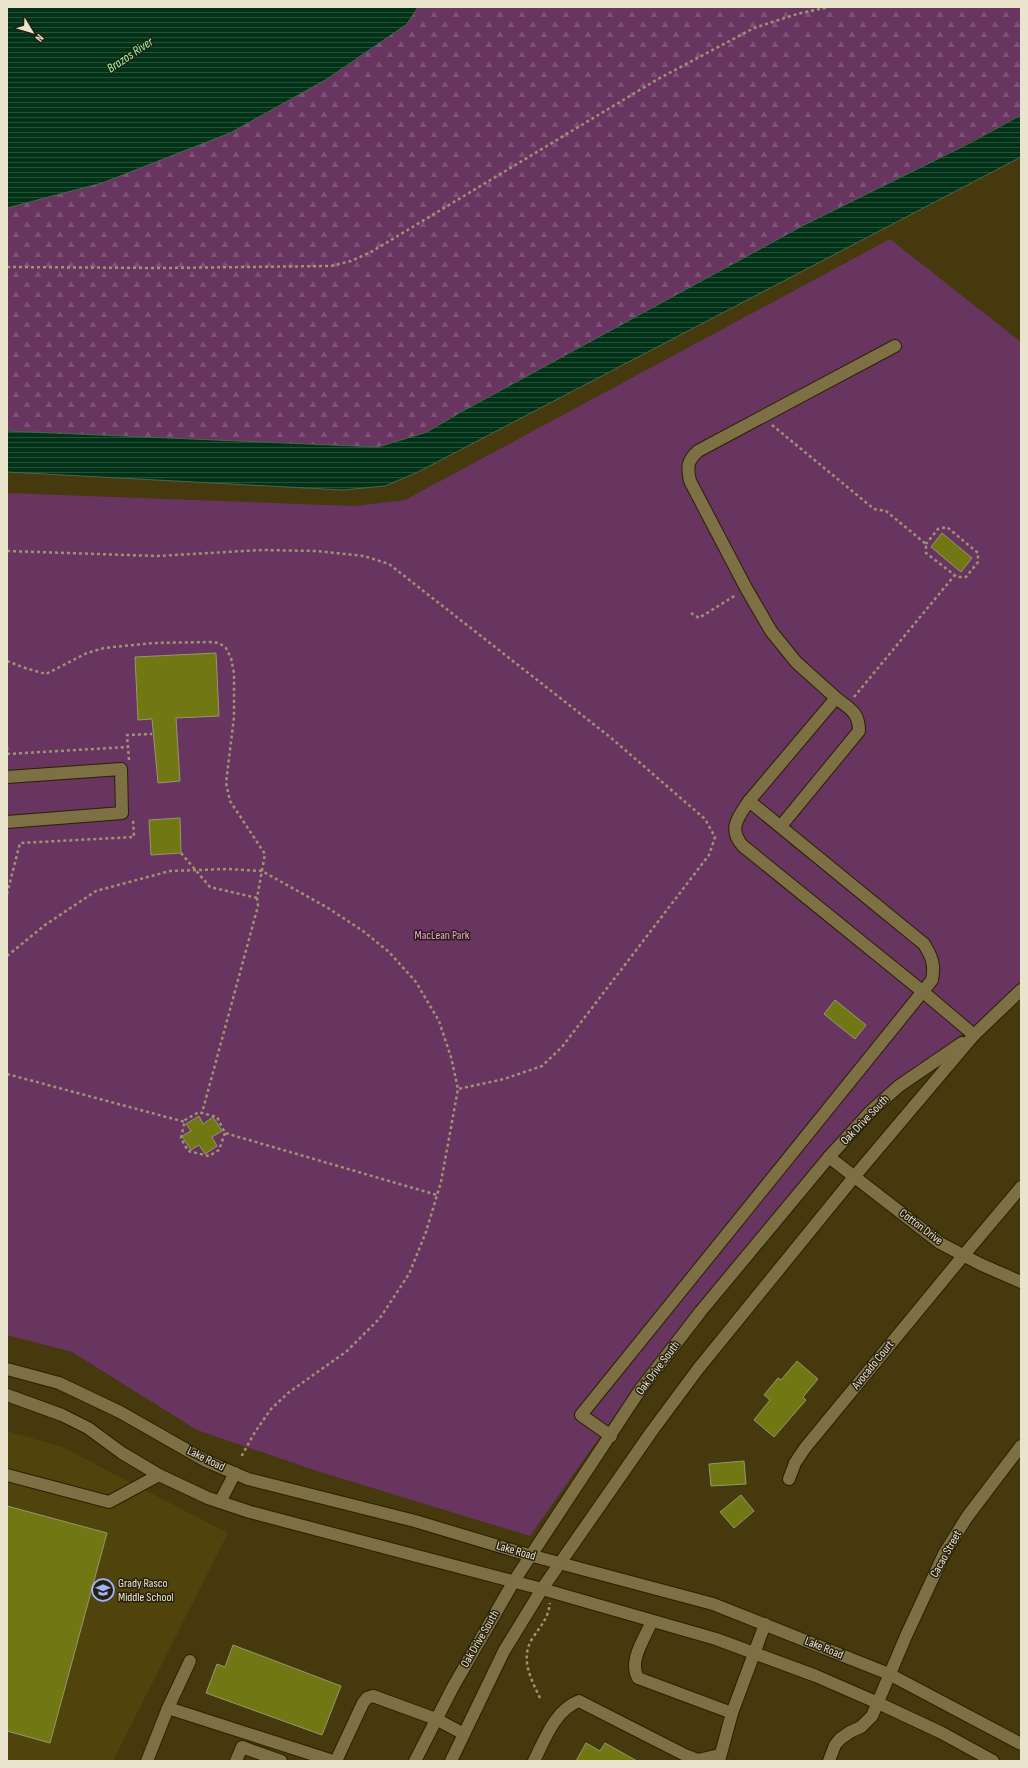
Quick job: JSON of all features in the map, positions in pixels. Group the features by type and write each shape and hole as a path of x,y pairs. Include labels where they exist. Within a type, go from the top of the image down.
{"street":[{"path":"781,826 859,731 859,720 854,711 836,698 796,662 771,630 746,588 690,481 687,470 690,458 698,451 895,346"},
{"path":"836,698 749,801 737,819 735,829 738,840 974,1035"},
{"path":"7,777 121,769 122,813 7,822"},
{"path":"611,1436 581,1415 932,980 934,970 932,956 924,944 749,801"},
{"name":"Oak Drive South","path":"451,1761 504,1651 542,1589 698,1369 854,1177 974,1035 1021,990"},
{"name":"Oak Drive South","path":"415,1761 436,1719 530,1555 611,1436 640,1390 701,1311 829,1157 870,1112 899,1086 974,1035"},
{"name":"Cotton Drive","path":"829,1157 940,1242 963,1256 1021,1282"},
{"name":"Avocado Court","path":"789,1479 795,1463 806,1448 1021,1187"},
{"name":"Lake Road","path":"7,1370 59,1383 120,1412 206,1461 248,1479 415,1521 560,1564 713,1604 889,1674 1021,1744"},
{"path":"7,1395 62,1415 88,1428 122,1453 159,1475 208,1498 542,1589 716,1639 816,1676 878,1703 942,1733 993,1761"},
{"name":"Cacao Street","path":"829,1761 835,1745 850,1732 867,1723 878,1703 889,1674 944,1554 967,1517 1021,1446"},
{"path":"220,1502 235,1473"},
{"path":"7,1475 108,1502 159,1475"},
{"path":"652,1621 636,1658 634,1671 638,1678 645,1682 732,1713"},
{"path":"534,1761 561,1711 569,1705 579,1701 698,1760 719,1758 732,1713 765,1624"},
{"path":"147,1761 168,1708 190,1661"},
{"path":"168,1708 335,1761 363,1703 367,1698 373,1696 436,1719 464,1734"},
{"path":"236,1761 242,1747 281,1761"}],"path":[{"path":"7,267 164,268 331,266 351,261 371,252 658,79 747,31 797,14 829,7"},
{"path":"762,417 874,509 886,511 926,544"},
{"path":"947,527 978,552 978,562 966,577 954,576 926,553 926,544 938,529 947,527"},
{"path":"7,551 157,556 261,550 317,550 364,556 379,560 389,564 610,737 705,819 715,837 709,856 562,1047 542,1066 504,1079 458,1089"},
{"path":"846,706 954,576"},
{"path":"692,613 699,618 746,588"},
{"path":"7,661 46,674 87,653 104,648 153,643 210,642 219,643 226,648 231,658 234,673 234,717 226,783 230,801 265,854 257,898 258,906 202,1113"},
{"path":"7,747 7,754 128,747"},
{"path":"181,853 210,887 257,898"},
{"path":"7,956 45,925 96,891 170,872 227,869 262,871 296,889 363,931 389,952 416,982 438,1021 451,1057 458,1089 451,1133 437,1195 426,1232 409,1274 380,1318 347,1351 288,1393 271,1409 255,1432 241,1458"},
{"path":"7,1074 185,1122"},
{"path":"200,1112 202,1113 217,1117 225,1133 219,1150 209,1156 188,1151 181,1138 185,1122 200,1112"},
{"path":"225,1133 437,1195"},
{"path":"540,1698 530,1676 527,1663 527,1653 532,1640 548,1615 550,1602"}],"shaded area":[{"name":"Grady Rasco Middle School","path":"7,1431 62,1447 228,1533 113,1761 7,1761"}],"green space":[{"path":"418,7 1021,7 1021,115 461,412 427,432 378,447 7,431 7,208 102,183 230,133 327,79 407,24"},
{"name":"MacLean Park","path":"890,239 1021,342 1021,984 981,1020 890,1089 850,1126 628,1397 530,1536 320,1472 197,1430 72,1352 7,1335 7,493 354,506 405,500"}],"water":[{"name":"Brazos River","path":"7,7 418,7 407,24 327,79 230,133 102,183 7,208"},
{"path":"1021,115 1021,157 418,472 385,486 343,490 7,472 7,431 378,447 427,432 804,225 972,142"}],"building":[{"path":"942,533 972,558 961,572 931,547"},
{"path":"216,653 219,716 176,718 180,781 158,783 152,719 138,720 135,657"},
{"path":"180,818 181,853 151,855 149,820"},
{"path":"835,1000 866,1025 855,1039 824,1014"},
{"path":"199,1116 203,1124 213,1117 222,1131 212,1137 217,1146 205,1154 199,1145 191,1150 182,1136 191,1131 186,1124"},
{"path":"797,1361 818,1379 803,1397 806,1400 774,1437 754,1420 770,1400 764,1395 778,1378 781,1380"},
{"path":"744,1461 746,1484 711,1486 709,1464"},
{"path":"741,1495 754,1511 734,1528 720,1512"},
{"path":"7,1506 107,1533 50,1743 7,1731"},
{"path":"233,1645 341,1686 322,1735 206,1693 217,1664 225,1667"},
{"path":"586,1743 600,1751 605,1743 637,1761 576,1761"}],"place":[{"name":"Grady Rasco Middle School","path":"103,1590"}]}
